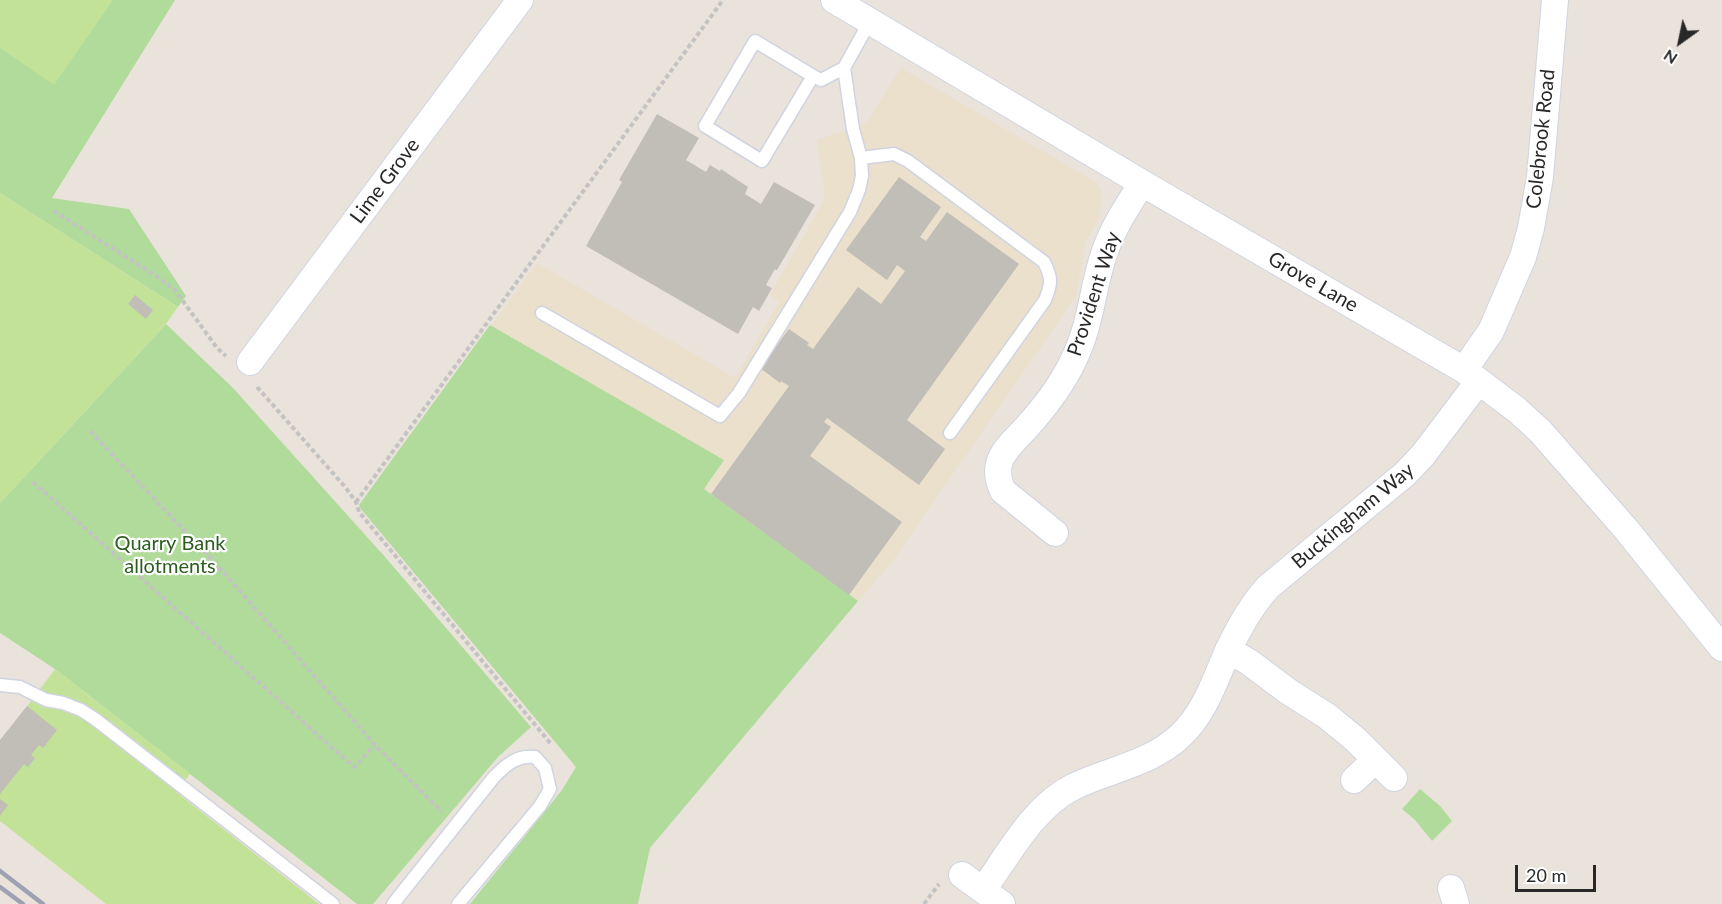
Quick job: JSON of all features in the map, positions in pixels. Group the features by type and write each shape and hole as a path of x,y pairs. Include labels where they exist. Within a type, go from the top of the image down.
{"street":[{"name":"Lime Grove","path":"247,370 520,0"},
{"name":"Grove Lane","path":"834,0 1471,376 1518,410 1540,431 1625,528 1722,648"},
{"name":"Colebrook Road","path":"1471,376 1523,257 1531,228 1540,177 1555,0"},
{"name":"Provident Way","path":"1055,533 1040,509 1003,490 998,465 1009,446 1046,406 1060,386 1086,328 1099,270 1108,243 1142,183"},
{"name":"Buckingham Way","path":"962,875 993,897 1027,829 1055,798 1074,787 1145,761 1179,738 1200,713 1228,650 1250,609 1268,587 1405,474 1423,455 1471,376"},
{"path":"1228,650 1327,716 1394,778"},
{"path":"1354,780 1375,760"}],"lane":[{"path":"813,76 762,161 705,126 755,41 821,80 844,68 870,21"},
{"path":"542,312 720,416 739,393 850,212 859,190 862,176 861,158 853,129 844,68"},
{"path":"861,158 894,154 908,161 1044,262 1050,274 1051,286 1045,300 950,433"},
{"path":"0,685 20,687 46,700 81,710 95,719 333,904"},
{"path":"393,904 494,777 513,760 526,756 535,757 542,762 549,778 550,789 540,806 458,904"}],"path":[{"path":"356,502 723,0"},
{"path":"54,211 175,290 218,348 247,370 346,488 356,502 359,512 547,736 551,743 551,750 542,762"},
{"path":"90,431 216,565 375,745 456,824"},
{"path":"33,482 354,767 375,745"}],"shaded area":[{"path":"901,68 1097,183 1102,193 1100,216 1085,243 1076,296 892,562 849,612 576,768 359,505 537,263 735,378 780,301 770,295 825,198 817,140 866,123"}],"green space":[{"path":"0,0 175,0 52,198 129,209 186,296 178,307 0,193"},
{"path":"0,0 113,0 54,85 0,48"},
{"path":"0,193 178,307 166,324 0,503"},
{"name":"Quarry Bank allotments","path":"166,324 233,388 386,558 531,727 498,757 373,904 357,904 55,669 0,633 0,503"},
{"path":"490,325 724,460 704,489 858,601 650,848 638,904 470,904 562,790 576,767 359,505"},
{"path":"55,669 190,774 176,792 319,904 106,904 0,821 0,743"},
{"path":"1420,789 1440,806 1452,821 1432,841 1415,820 1402,809"}],"building":[{"path":"657,114 699,138 686,160 706,172 710,165 720,171 721,169 748,187 745,194 761,204 774,182 815,205 766,285 772,288 759,311 753,307 738,334 586,246 622,182 619,180"},
{"path":"899,177 941,207 920,237 926,241 947,212 1019,264 907,420 945,449 919,485 827,418 824,422 831,427 810,456 902,522 849,595 711,494 789,386 781,381 780,383 760,368 789,329 809,343 807,345 813,349 858,287 881,304 905,271 897,265 887,280 846,250"},
{"path":"135,295 153,310 146,319 128,304"},
{"path":"27,706 57,730 43,748 39,745 31,755 35,758 28,767 24,764 0,794 0,740"},
{"path":"0,799 8,805 0,816"}],"railway":[{"path":"0,871 43,904"},
{"path":"0,887 23,904"}]}
